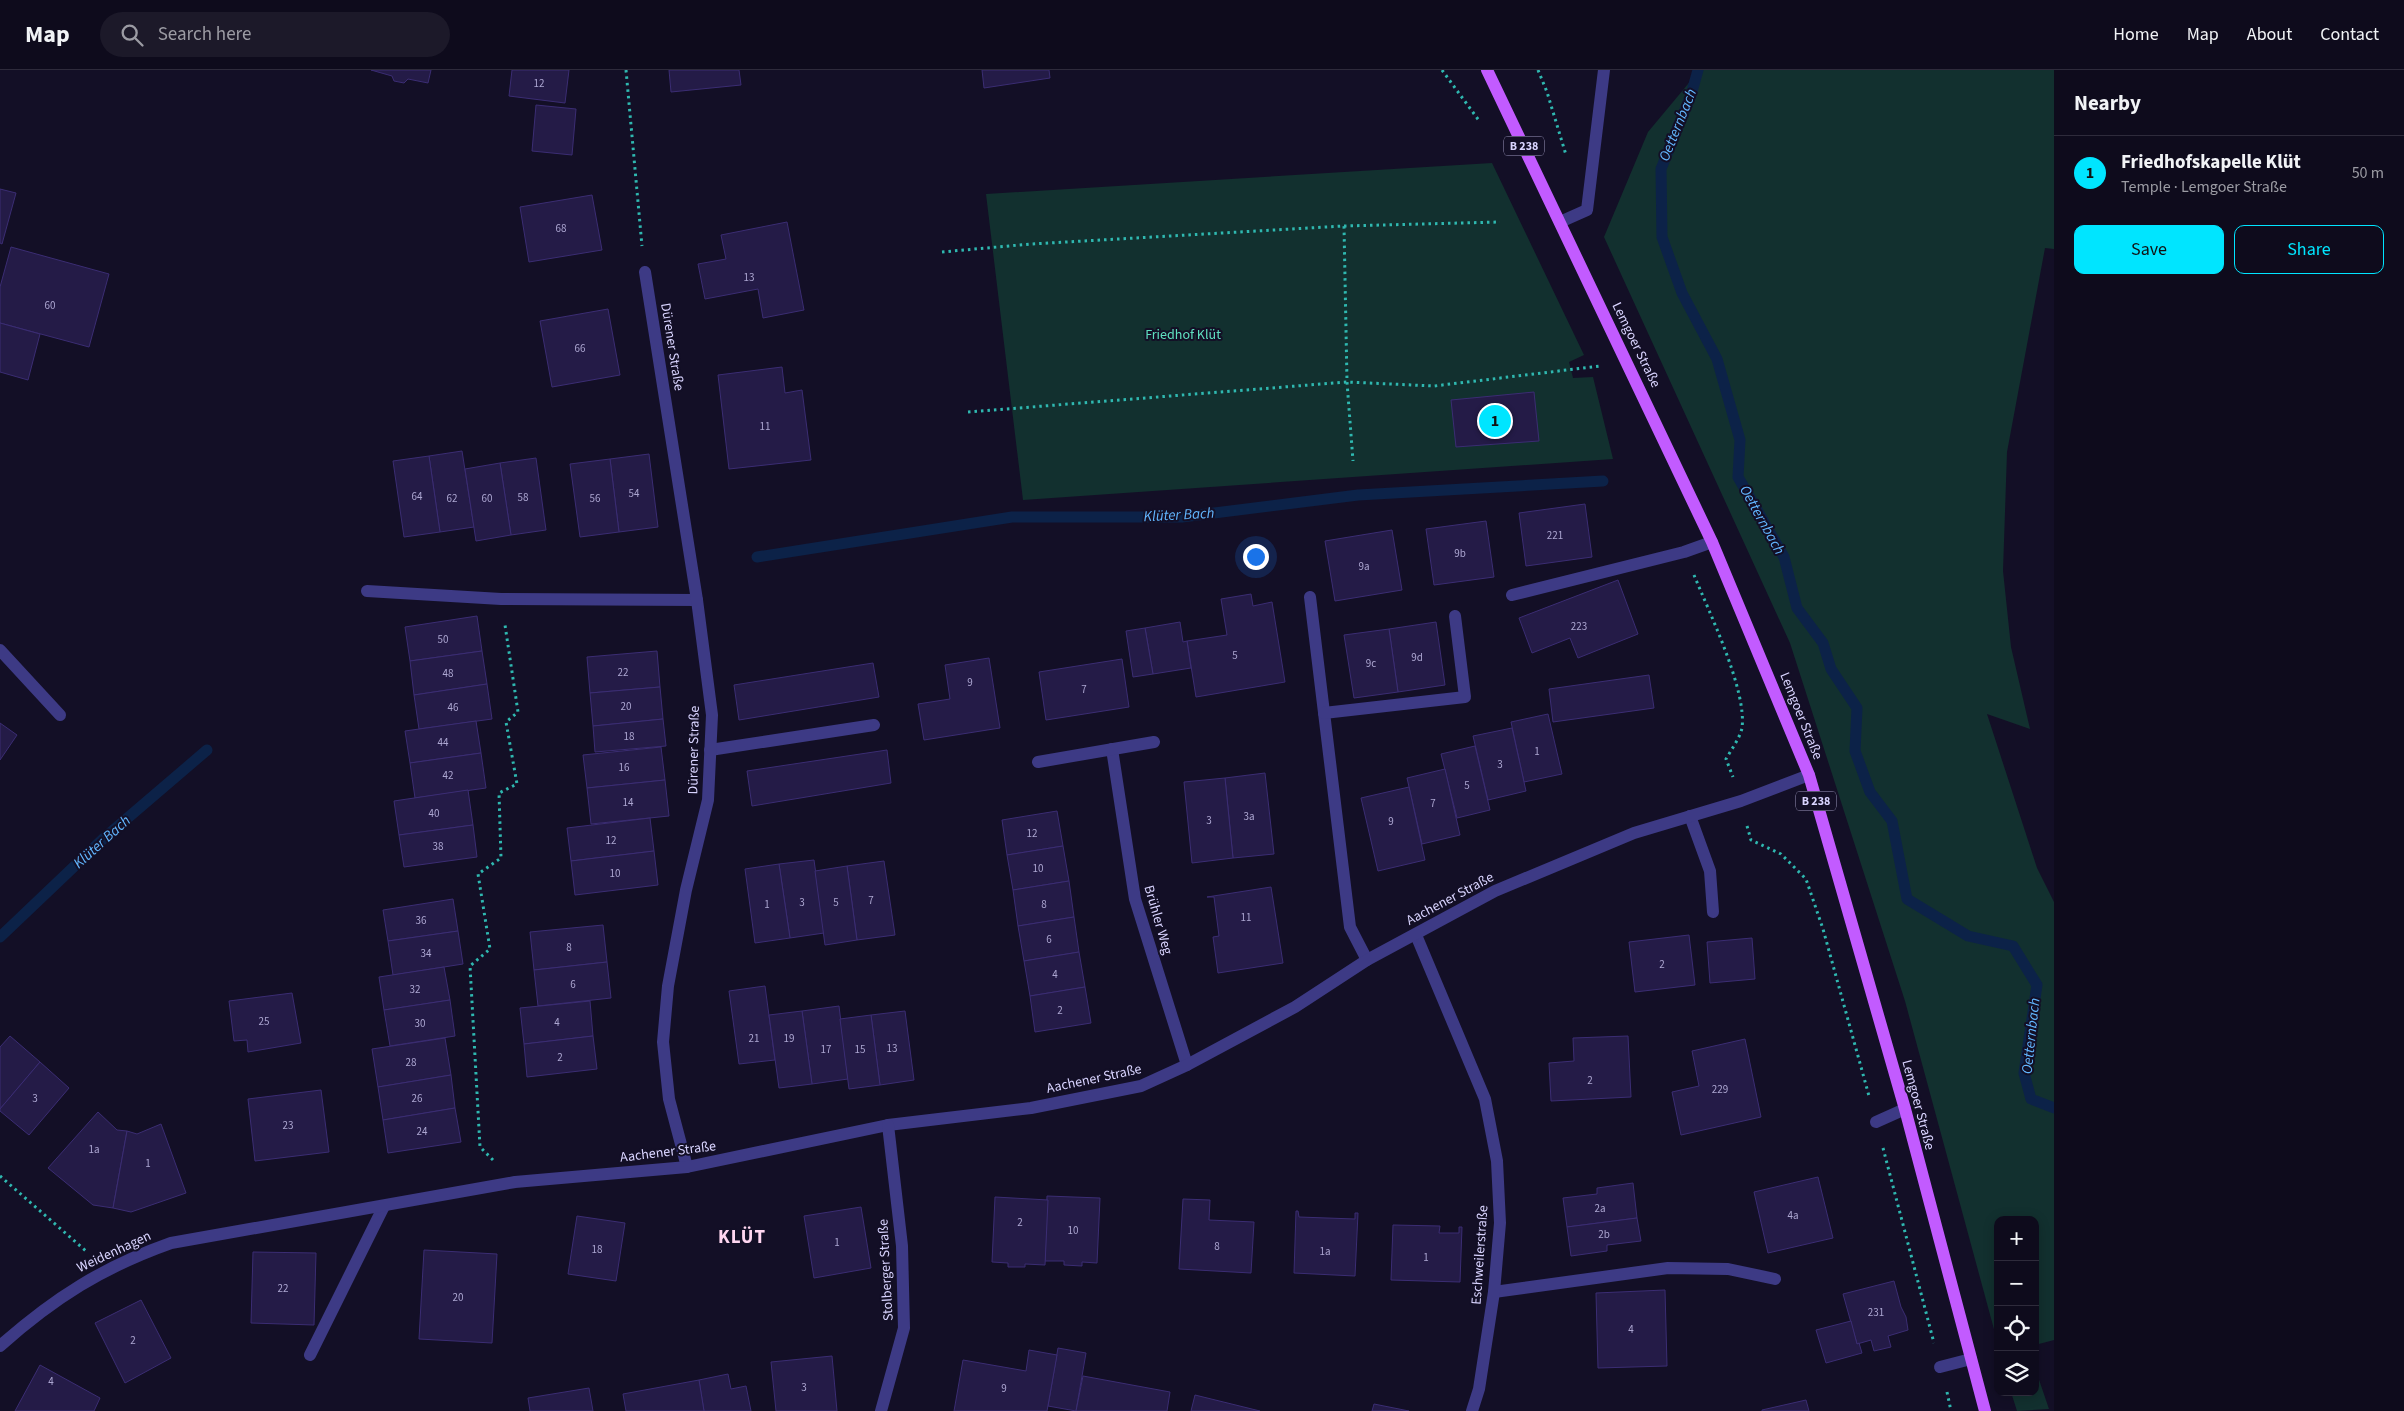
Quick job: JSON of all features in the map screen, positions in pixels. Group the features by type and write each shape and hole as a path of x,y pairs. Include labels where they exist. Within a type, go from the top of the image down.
{"main road":[{"name":"Lemgoer Straße","path":"1487,70 1712,542 1809,775 1905,1109 1985,1411"}],"street":[{"path":"1560,222 1587,210 1604,70"},
{"name":"Dürener Straße","path":"645,272 697,600 712,715 708,800 686,890 668,986 663,1042 669,1099 687,1167"},
{"path":"1512,595 1684,552 1712,542"},
{"path":"367,591 501,599 697,600"},
{"path":"1310,597 1350,927 1367,960"},
{"path":"1324,714 1464,697 1455,616"},
{"path":"0,650 60,715"},
{"path":"710,750 874,725"},
{"path":"1038,762 1154,742"},
{"name":"Brühler Weg","path":"1112,749 1135,899 1187,1065"},
{"name":"Aachener Straße","path":"259,1226 515,1182 687,1167 888,1125 1031,1108 1141,1086 1187,1065 1295,1007 1367,960 1495,891 1634,833 1741,801 1809,775"},
{"path":"1690,816 1710,871 1712,912"},
{"name":"Eschweilerstraße","path":"1416,935 1485,1099 1497,1161 1500,1223 1494,1292 1479,1388 1472,1411"},
{"path":"1876,1122 1905,1109"},
{"name":"Stolberger Straße","path":"881,1411 904,1328 902,1246 888,1125"},
{"path":"310,1355 384,1206"},
{"name":"Weidenhagen","path":"0,1346 32,1317 70,1290 136,1255 172,1243 259,1226"},
{"path":"1494,1292 1668,1268 1728,1268 1774,1279"},
{"path":"1940,1367 1971,1359"}],"path":[{"path":"626,70 645,272"},
{"path":"1442,70 1484,128"},
{"path":"1538,70 1547,92 1567,157"},
{"path":"942,252 1032,244 1344,226 1500,222"},
{"path":"1344,226 1347,382 1353,461"},
{"path":"1596,357 1604,375"},
{"path":"968,412 1347,382 1434,386 1600,366"},
{"path":"1684,552 1717,630 1741,700 1742,730 1726,759 1741,801 1751,840 1781,854 1806,880 1823,929 1940,1367"},
{"path":"501,599 518,712 506,722 517,784 499,794 501,858 478,874 490,949 470,966 480,1147 515,1182"},
{"path":"0,1176 108,1270"}],"green space":[{"path":"1693,70 2054,70 2054,249 2045,248 2007,452 2003,571 2011,647 2030,729 1987,714 2037,868 2054,902 2054,1340 2039,1344 2039,1216 1994,1216 1994,1329 1905,1001 1790,643 1604,237 1648,132 1693,78"},
{"name":"Friedhof Klüt","path":"1492,163 1584,355 1569,362 1573,378 1593,377 1613,459 1023,500 986,194"},
{"path":"2039,1380 2049,1409 2017,1411 2012,1396 2039,1396"}],"building":[{"path":"371,70 431,70 428,83 408,79 404,83 394,81 392,76"},
{"path":"512,70 569,70 565,103 509,96"},
{"path":"669,70 739,70 741,85 671,92"},
{"path":"982,70 1049,70 1050,78 984,88"},
{"path":"536,105 576,109 572,155 532,151"},
{"path":"0,189 16,193 2,244 0,243"},
{"path":"592,195 602,250 529,262 520,207"},
{"path":"787,222 804,310 763,318 758,289 705,299 698,264 726,259 721,235"},
{"path":"11,247 109,274 89,347 0,323 0,287"},
{"path":"608,309 620,375 552,387 540,321"},
{"path":"0,323 40,334 28,380 0,372"},
{"path":"782,367 785,393 802,390 811,460 729,469 718,375"},
{"path":"1534,392 1539,441 1456,447 1451,400"},
{"path":"462,451 474,527 440,532 429,456"},
{"path":"649,454 658,527 619,532 610,459"},
{"path":"429,456 440,532 404,537 393,461"},
{"path":"536,458 546,530 511,535 500,463"},
{"path":"610,459 619,532 580,537 570,464"},
{"path":"500,463 511,535 476,541 465,469"},
{"path":"1585,504 1592,557 1526,566 1519,513"},
{"path":"1486,521 1494,577 1434,585 1426,529"},
{"path":"1392,530 1402,590 1335,601 1325,541"},
{"path":"1618,580 1638,634 1578,658 1570,638 1532,653 1519,618"},
{"path":"1251,594 1253,606 1272,602 1285,682 1196,697 1187,641 1227,635 1221,599"},
{"path":"477,616 482,651 410,661 405,627"},
{"path":"1180,622 1183,642 1187,641 1191,668 1153,674 1145,628"},
{"path":"1436,622 1445,685 1398,692 1389,629"},
{"path":"1145,628 1153,674 1133,677 1126,631"},
{"path":"1389,629 1398,692 1354,698 1344,635"},
{"path":"482,651 487,684 414,695 410,661"},
{"path":"657,651 660,687 590,693 587,657"},
{"path":"989,658 1000,728 924,740 918,704 950,699 945,665"},
{"path":"1122,659 1129,707 1046,720 1039,672"},
{"path":"873,663 879,697 739,720 734,685"},
{"path":"1649,675 1654,708 1553,722 1549,689"},
{"path":"487,684 492,719 419,729 414,695"},
{"path":"660,687 663,719 593,726 590,693"},
{"path":"1548,714 1562,774 1524,782 1511,722"},
{"path":"663,719 666,746 595,752 593,726"},
{"path":"476,721 481,753 410,763 405,731"},
{"path":"0,723 17,735 0,760"},
{"path":"1512,728 1526,791 1488,800 1473,736"},
{"path":"1475,746 1490,810 1457,818 1441,754"},
{"path":"661,747 665,780 587,788 583,755"},
{"path":"887,750 891,783 752,806 747,771"},
{"path":"481,753 486,788 415,798 410,763"},
{"path":"1445,769 1460,835 1422,844 1407,778"},
{"path":"1265,773 1274,854 1233,858 1225,778"},
{"path":"1225,778 1233,858 1192,863 1184,782"},
{"path":"665,780 669,816 591,824 587,788"},
{"path":"1409,787 1425,860 1378,871 1361,798"},
{"path":"468,790 473,825 399,835 394,801"},
{"path":"1057,811 1063,846 1007,855 1002,820"},
{"path":"650,818 654,851 571,861 567,828"},
{"path":"473,825 477,857 404,867 399,835"},
{"path":"1063,846 1069,881 1013,890 1007,855"},
{"path":"654,851 658,885 575,895 571,861"},
{"path":"814,860 824,933 790,938 779,864"},
{"path":"884,861 895,935 857,940 847,866"},
{"path":"779,864 790,938 755,943 745,869"},
{"path":"847,866 857,940 825,945 815,871"},
{"path":"1069,881 1074,917 1018,926 1013,890"},
{"path":"1271,887 1283,963 1218,973 1213,937 1219,936 1214,897 1207,897"},
{"path":"453,899 458,931 388,941 383,910"},
{"path":"1074,917 1079,952 1024,961 1018,926"},
{"path":"603,925 607,962 534,970 530,932"},
{"path":"458,931 463,964 393,975 388,941"},
{"path":"1689,935 1695,985 1635,992 1629,942"},
{"path":"1752,938 1755,979 1710,983 1707,942"},
{"path":"1079,952 1085,987 1030,996 1024,961"},
{"path":"607,962 611,998 538,1006 534,970"},
{"path":"444,967 450,1000 384,1010 379,977"},
{"path":"765,986 775,1060 739,1064 729,991"},
{"path":"1085,987 1091,1023 1035,1032 1030,996"},
{"path":"292,993 301,1043 248,1052 247,1040 234,1041 229,1001"},
{"path":"450,1000 455,1036 390,1046 384,1010"},
{"path":"590,1001 593,1036 524,1044 520,1008"},
{"path":"839,1006 848,1079 812,1084 802,1011"},
{"path":"802,1011 812,1084 779,1088 769,1015"},
{"path":"905,1011 914,1080 880,1085 871,1015"},
{"path":"871,1015 880,1085 849,1089 840,1019"},
{"path":"10,1036 40,1062 0,1109 0,1047"},
{"path":"593,1036 597,1069 527,1077 524,1044"},
{"path":"1628,1036 1631,1097 1551,1101 1549,1063 1574,1061 1573,1038"},
{"path":"445,1038 451,1075 378,1087 372,1049"},
{"path":"1745,1039 1761,1117 1681,1135 1672,1092 1699,1086 1692,1051"},
{"path":"40,1062 69,1088 29,1135 0,1109"},
{"path":"451,1075 455,1108 383,1120 378,1087"},
{"path":"321,1090 329,1152 255,1161 248,1099"},
{"path":"455,1108 461,1142 388,1153 383,1120"},
{"path":"98,1112 117,1130 127,1131 113,1208 93,1205 48,1168"},
{"path":"161,1124 186,1193 131,1212 113,1208 127,1131 137,1134"},
{"path":"1818,1177 1833,1238 1768,1253 1754,1192"},
{"path":"1633,1183 1637,1218 1567,1227 1563,1198 1597,1194 1597,1188"},
{"path":"1047,1196 1100,1198 1097,1263 1082,1262 1082,1266 1064,1265 1064,1261 1045,1261"},
{"path":"995,1197 1048,1200 1045,1265 1025,1264 1025,1267 1008,1267 1008,1263 992,1262"},
{"path":"1183,1199 1210,1200 1209,1220 1254,1222 1251,1273 1179,1269"},
{"path":"861,1207 871,1268 814,1278 804,1216"},
{"path":"1296,1211 1298,1211 1299,1217 1355,1219 1355,1213 1358,1213 1355,1276 1294,1273"},
{"path":"577,1216 625,1223 616,1281 568,1274"},
{"path":"1637,1218 1641,1241 1607,1245 1607,1251 1571,1256 1567,1227"},
{"path":"1393,1225 1440,1226 1439,1233 1459,1233 1459,1227 1462,1227 1460,1282 1391,1280"},
{"path":"424,1250 497,1254 492,1343 419,1339"},
{"path":"253,1252 316,1253 314,1325 251,1323"},
{"path":"1894,1281 1901,1307 1906,1317 1908,1330 1888,1336 1891,1347 1874,1351 1871,1340 1857,1344 1843,1294"},
{"path":"1665,1290 1667,1366 1598,1368 1596,1293"},
{"path":"141,1300 171,1358 125,1383 95,1323"},
{"path":"1851,1321 1857,1344 1859,1343 1862,1353 1826,1363 1816,1330"},
{"path":"1058,1348 1086,1353 1076,1411 1048,1406"},
{"path":"1029,1350 1057,1355 1047,1411 954,1411 963,1360 1026,1371"},
{"path":"832,1356 837,1411 776,1411 771,1362"},
{"path":"40,1365 100,1398 94,1411 15,1411"},
{"path":"728,1374 731,1389 746,1386 751,1411 704,1411 699,1380"},
{"path":"1083,1376 1170,1392 1167,1411 1076,1411"},
{"path":"699,1380 704,1411 626,1411 623,1394"},
{"path":"589,1388 593,1411 530,1411 528,1398"},
{"path":"1195,1395 1260,1411 1191,1411"},
{"path":"1806,1400 1809,1411 1762,1411 1762,1410"},
{"path":"1374,1404 1409,1411 1372,1411"}],"waterway":[{"name":"Oetternbach","path":"1698,70 1691,95 1661,169 1662,237 1682,293 1717,359 1740,440 1738,477 1784,557 1797,608 1823,643 1831,669 1857,708 1855,751 1870,792 1892,821 1907,899 1968,936 2013,946 2037,985 2024,1073 2031,1099 2054,1108"},
{"name":"Klüter Bach","path":"757,557 1012,517 1182,517 1358,495 1603,481"},
{"name":"Klüter Bach","path":"0,937 103,839 207,750"}],"place":[{"name":"Friedhofskapelle Klüt","path":"1495,421"}],"district":[{"name":"KLÜT","path":"742,1237"}]}
